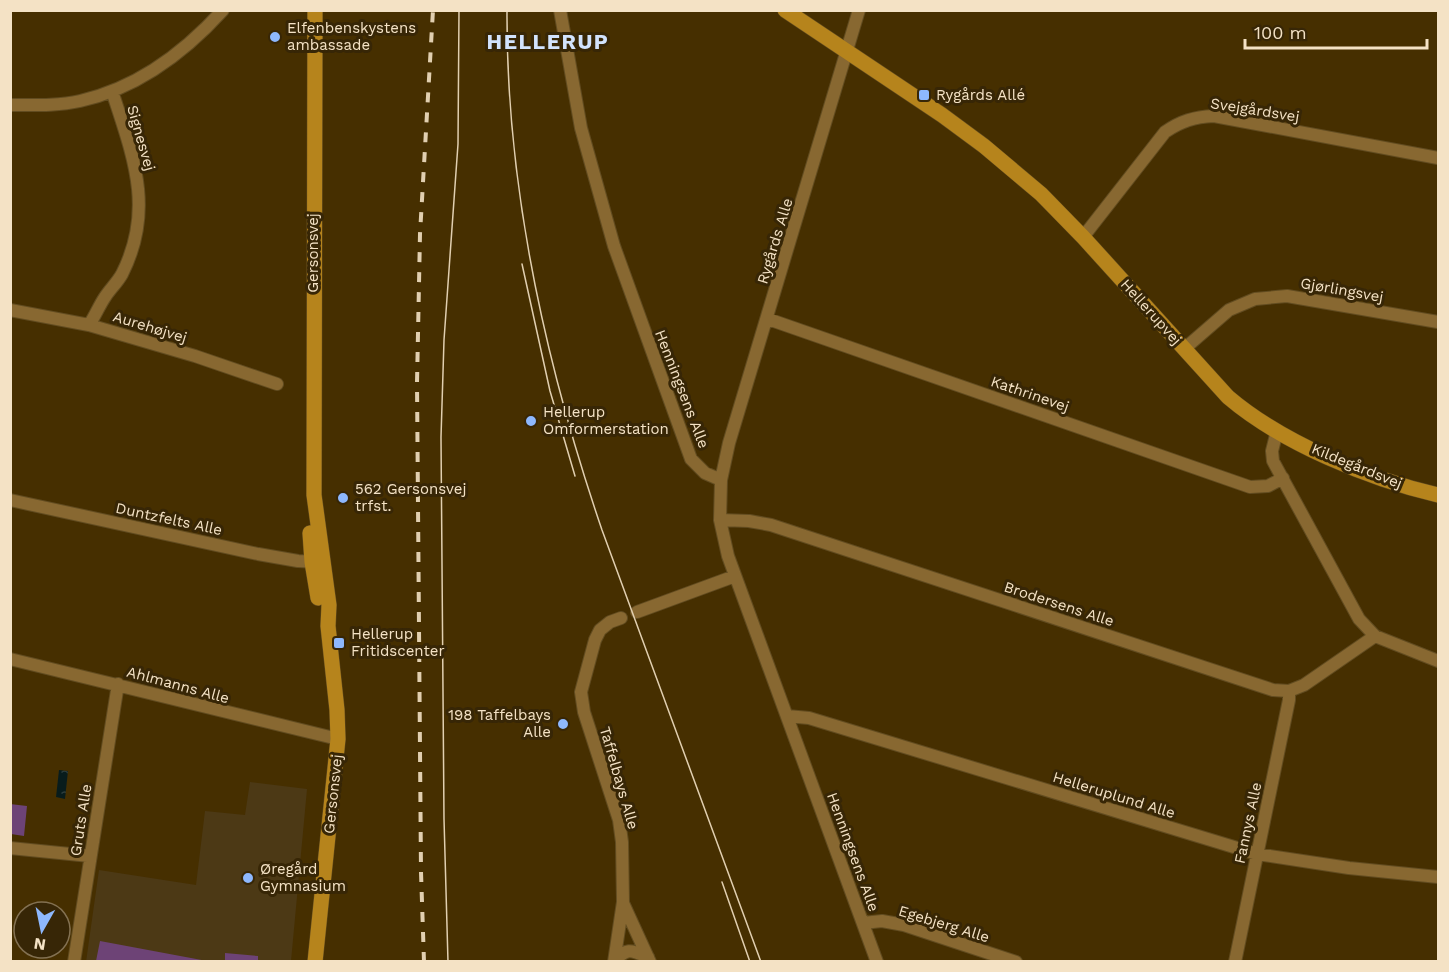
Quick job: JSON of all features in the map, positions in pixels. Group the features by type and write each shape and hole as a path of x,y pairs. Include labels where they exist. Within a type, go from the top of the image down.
{"street":[{"path":"10,105 61,104 81,101 112,91 148,75 199,37 223,10"},
{"name":"Gersonsvej","path":"315,10 314,495 317,562 328,605 328,626 338,710 338,739 315,962"},
{"name":"Henningsens Alle","path":"560,10 581,128 614,246 691,459 705,473 721,480 720,520 723,541 877,962"},
{"name":"Hellerupvej","path":"785,10 942,115 984,146 1041,194 1228,397 1248,414 1277,431"},
{"name":"Rygårds Alle","path":"721,480 729,443 859,10"},
{"name":"Signesvej","path":"89,325 105,296 121,277 132,249 140,201 138,176 112,91"},
{"name":"Svejgårdsvej","path":"1083,237 1165,132 1179,122 1195,117 1214,116 1438,158"},
{"name":"Gjørlingsvej","path":"1184,349 1229,310 1255,299 1287,296 1438,322"},
{"name":"Aurehøjvej","path":"10,310 89,325 195,356 277,384"},
{"name":"Kathrinevej","path":"768,319 1250,487 1268,486 1282,478"},
{"path":"1277,431 1272,451 1273,461 1359,620 1375,636 1438,662"},
{"name":"Kildegårdsvej","path":"1277,431 1311,449 1375,476 1438,495"},
{"name":"Duntzfelts Alle","path":"10,500 258,554 317,562"},
{"name":"Brodersens Alle","path":"720,520 749,521 771,525 1273,690 1289,691"},
{"path":"638,612 735,576"},
{"name":"Taffelbays Alle","path":"614,961 623,902 622,842 619,820 584,712 581,692 595,640 600,630 609,622 621,618"},
{"path":"1289,691 1304,685 1375,636"},
{"name":"Ahlmanns Alle","path":"10,659 338,739"},
{"name":"Gruts Alle","path":"74,962 118,684"},
{"name":"Fannys Alle","path":"1235,962 1289,691"},
{"name":"Helleruplund Alle","path":"787,716 809,718 1257,854 1349,868 1438,877"},
{"path":"10,848 90,856"},
{"path":"623,902 649,959"},
{"name":"Egebjerg Alle","path":"863,923 882,921 903,925 1016,962"},
{"path":"614,961 621,953 627,951 649,959"}],"shaded area":[{"name":"Øregård Gymnasium","path":"250,782 307,789 291,961 86,962 99,870 196,885 205,811 245,815"},
{"path":"10,804 27,806 24,836 11,834"},
{"path":"100,941 207,961 96,961"},
{"path":"225,953 258,956 258,961 225,961"}],"water":[{"path":"59,770 68,771 65,799 56,797"}],"tram line":[{"path":"448,962 444,819 441,437 444,340 458,144 459,10"},
{"path":"507,10 508,77 513,143 522,209 533,274 563,403 602,530 761,962"},
{"path":"522,264 550,391 575,476"},
{"path":"722,882 750,962"}],"railway":[{"path":"424,962 421,872 417,383 420,234 433,10"}],"place":[{"name":"Elfenbenskystens ambassade","path":"275,37"},
{"name":"Rygårds Allé","path":"924,95"},
{"name":"Hellerup Omformerstation","path":"531,421"},
{"name":"562 Gersonsvej trfst.","path":"343,498"},
{"name":"Hellerup Fritidscenter","path":"339,643"},
{"name":"198 Taffelbays Alle","path":"563,724"},
{"name":"Øregård Gymnasium","path":"248,878"}],"district":[{"name":"HELLERUP","path":"548,41"}]}
